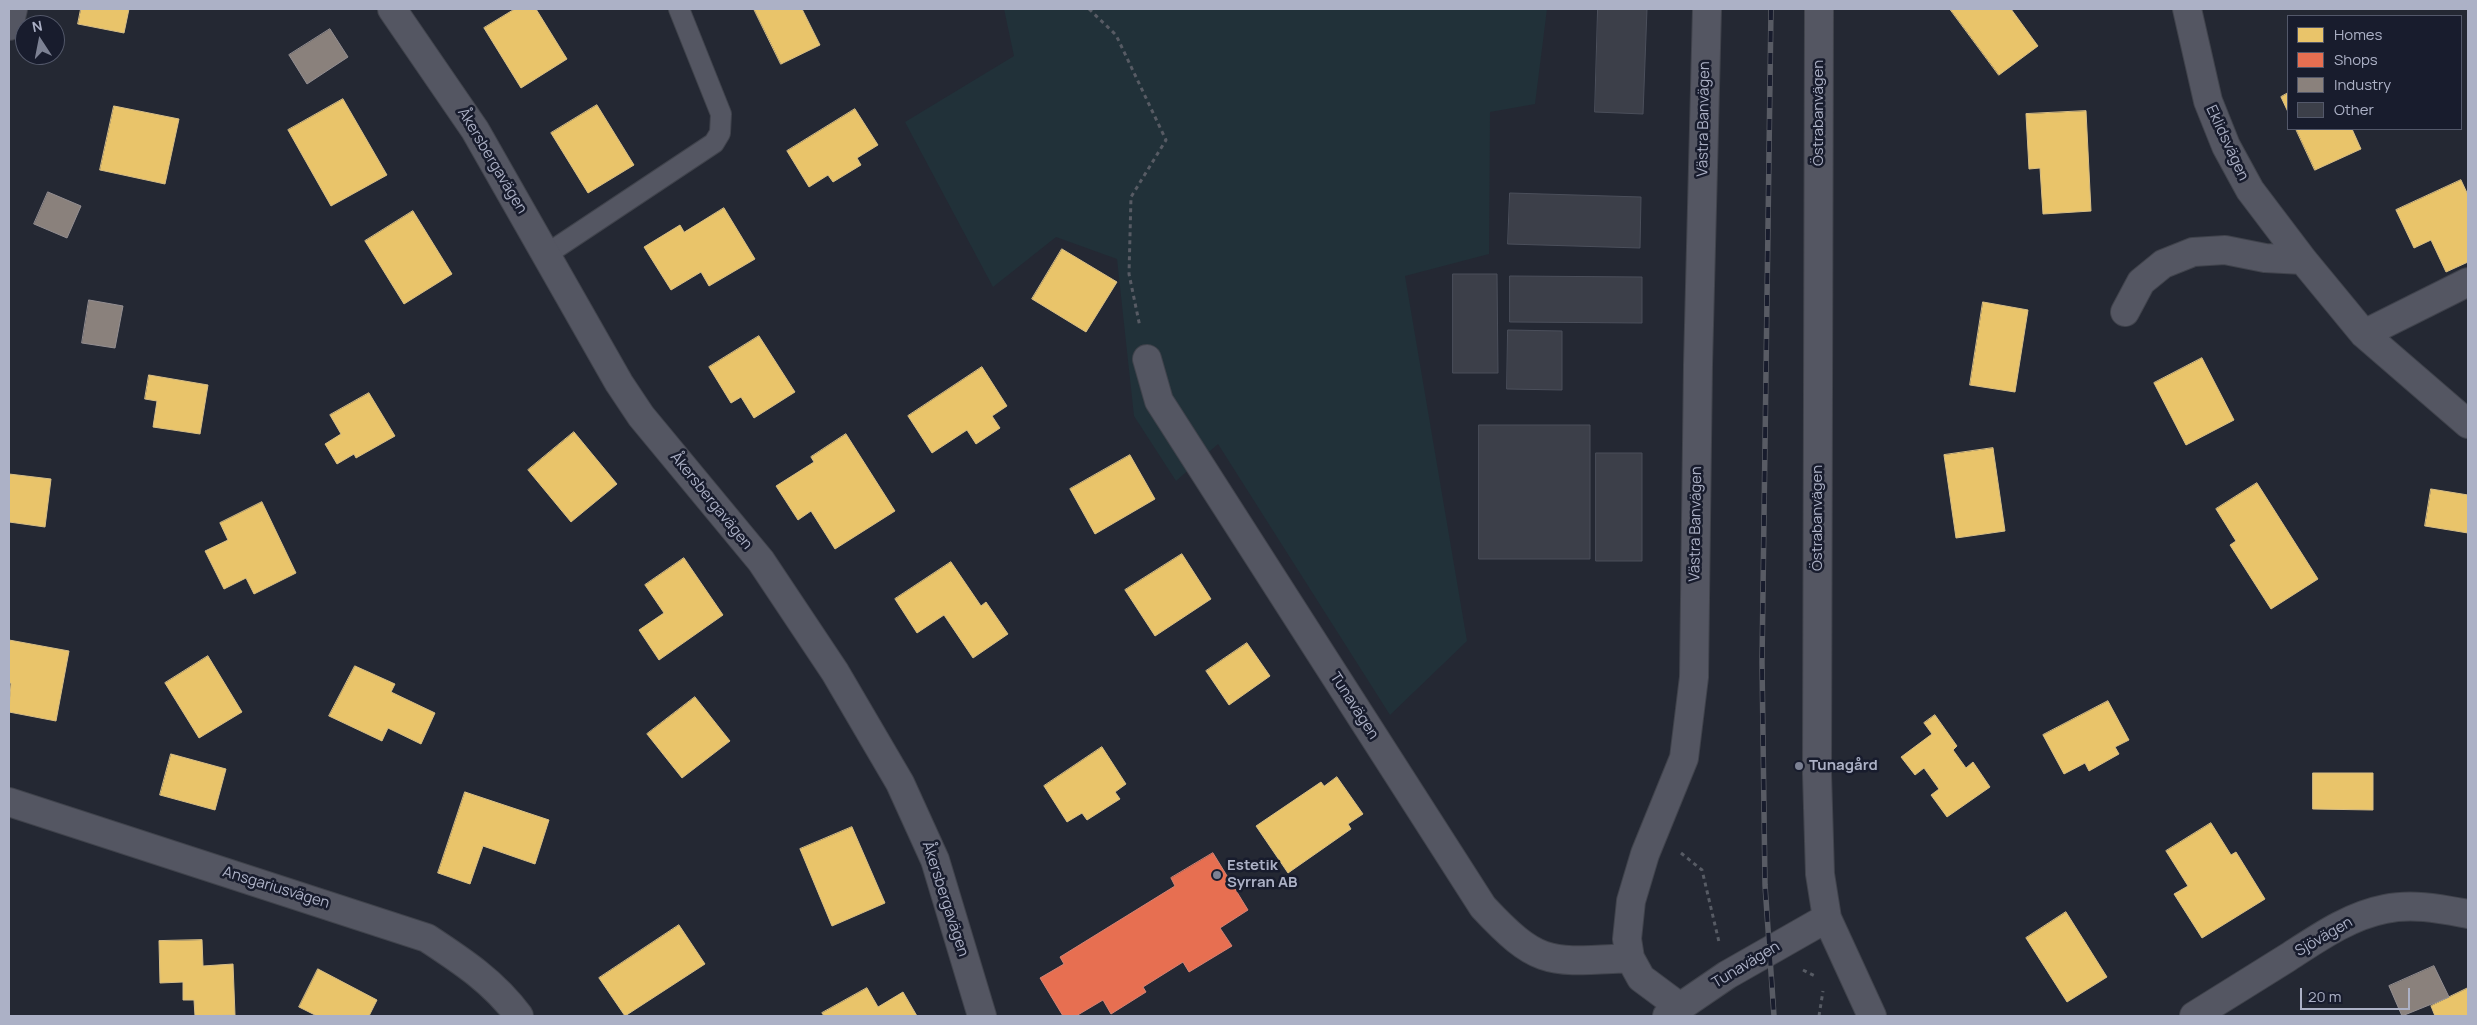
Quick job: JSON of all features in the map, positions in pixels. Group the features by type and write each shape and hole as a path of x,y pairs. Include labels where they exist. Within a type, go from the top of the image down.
{"street":[{"path":"9,26 13,9"},
{"name":"Åkersbergavägen","path":"392,9 475,130 619,383 641,416 761,561 835,672 900,783 935,860 982,1016"},
{"name":"Västra Banvägen","path":"1679,1013 1641,978 1630,958 1627,939 1631,901 1645,854 1656,832 1684,758 1694,677 1698,365 1707,9"},
{"name":"Östrabanvägen","path":"1819,9 1817,774 1820,874 1827,918 1872,1016"},
{"name":"Eklidsvägen","path":"2187,9 2205,93 2226,146 2250,190 2303,260 2364,334 2468,424"},
{"path":"2125,312 2141,282 2163,264 2193,252 2225,250 2265,258 2303,260"},
{"path":"2364,334 2468,282"},
{"name":"Tunavägen","path":"1147,359 1159,401 1483,907 1511,937 1543,957 1557,961 1630,958"},
{"name":"Ansgariusvägen","path":"9,802 427,938 477,972 506,999 519,1016"},
{"name":"Sjövägen","path":"2194,1016 2327,933 2362,915 2408,906 2427,906 2468,914"},
{"name":"Tunavägen","path":"1679,1013 1727,975 1827,918"}],"lane":[{"path":"547,254 714,143 720,134 721,114 679,9"}],"path":[{"path":"1089,9 1116,35 1166,140 1131,196 1129,274 1147,359"},
{"path":"1656,832 1702,870 1727,975"},
{"path":"1798,968 1808,971 1819,979"},
{"path":"1819,1016 1824,986 1828,990"}],"shaded area":[{"path":"1004,9 1547,9 1535,104 1490,112 1489,254 1405,276 1467,641 1390,715 1218,444 1176,481 1134,416 1117,259 1056,237 993,287 905,122 1014,56"}],"building: Homes":[{"path":"81,9 129,9 124,33 78,24"},
{"path":"515,9 536,9 567,59 521,88 484,28"},
{"path":"754,9 802,9 820,45 781,64"},
{"path":"1950,9 2011,9 2038,46 1999,75"},
{"path":"2287,94 2287,110 2281,97"},
{"path":"343,99 387,175 331,206 288,130"},
{"path":"597,105 634,165 588,193 551,133"},
{"path":"114,106 179,119 165,184 100,170"},
{"path":"855,109 878,145 857,158 861,165 833,182 828,175 809,187 787,151"},
{"path":"2086,111 2091,211 2043,214 2040,168 2029,169 2026,114"},
{"path":"2296,130 2352,130 2361,149 2315,170"},
{"path":"2461,180 2468,195 2468,262 2446,272 2431,240 2414,248 2396,210"},
{"path":"724,208 755,259 709,286 701,272 671,290 644,247 680,225 684,232"},
{"path":"413,211 452,274 404,304 365,241"},
{"path":"1062,249 1117,282 1086,332 1032,299"},
{"path":"1983,302 2028,310 2015,392 1970,385"},
{"path":"759,336 795,392 754,418 741,397 731,403 709,367"},
{"path":"2202,358 2234,420 2186,445 2154,383"},
{"path":"982,367 1007,406 992,416 1000,428 976,444 967,430 932,453 908,416"},
{"path":"149,375 208,385 200,434 153,427 157,401 145,399"},
{"path":"369,393 395,436 356,458 354,454 337,464 325,444 341,434 330,415"},
{"path":"574,432 617,484 571,522 528,470"},
{"path":"846,434 895,511 835,549 811,511 798,520 776,486 814,462 811,457"},
{"path":"1993,448 2005,531 1956,538 1944,455"},
{"path":"1130,455 1155,499 1095,534 1070,489"},
{"path":"9,474 51,479 45,527 9,522"},
{"path":"2257,483 2318,579 2271,609 2230,545 2236,541 2216,509"},
{"path":"2431,489 2468,495 2468,533 2425,526"},
{"path":"262,502 296,573 254,594 246,578 224,589 205,551 228,540 220,523"},
{"path":"1182,554 1211,599 1155,636 1125,590"},
{"path":"684,558 723,615 659,660 639,630 664,613 645,585"},
{"path":"951,562 981,606 986,602 1008,634 973,658 944,615 917,633 895,599"},
{"path":"9,640 69,651 56,721 9,712 11,683 9,683"},
{"path":"1247,643 1270,676 1229,705 1206,671"},
{"path":"208,656 242,712 199,738 165,683"},
{"path":"355,666 395,684 391,692 435,713 421,744 388,728 382,741 329,716"},
{"path":"695,697 730,741 682,778 647,734"},
{"path":"2108,701 2129,740 2115,747 2119,754 2089,771 2085,763 2064,774 2043,735"},
{"path":"1935,715 1957,746 1953,750 1966,768 1973,762 1990,787 1947,817 1931,795 1939,789 1924,768 1915,775 1901,757 1932,734 1924,723"},
{"path":"1102,747 1126,784 1115,792 1120,799 1087,820 1082,813 1067,822 1044,786"},
{"path":"171,754 226,769 215,810 160,795"},
{"path":"2313,773 2373,773 2373,810 2313,809"},
{"path":"1337,777 1363,814 1348,824 1351,829 1288,873 1256,826 1321,782 1324,786"},
{"path":"465,792 549,820 535,864 483,846 470,884 438,873"},
{"path":"2211,823 2231,855 2236,852 2265,899 2202,938 2174,894 2188,886 2166,851"},
{"path":"852,827 885,903 832,926 800,849"},
{"path":"2066,912 2107,977 2067,1002 2026,938"},
{"path":"679,925 705,964 625,1016 599,978"},
{"path":"202,940 203,966 233,964 235,1015 195,1016 194,1000 183,1000 183,982 160,983 159,941"},
{"path":"318,969 377,1000 369,1016 317,1016 299,1007"},
{"path":"867,988 878,1007 903,992 917,1016 824,1016 822,1013"},
{"path":"2468,988 2468,1016 2435,1016 2431,1006"}],"building: Shops":[{"path":"1213,853 1248,910 1220,928 1232,946 1189,972 1183,962 1143,987 1146,992 1111,1014 1103,1000 1076,1016 1063,1016 1040,978 1064,964 1060,957 1175,886 1171,878"}],"building: Industry":[{"path":"330,29 348,57 307,84 289,55"},
{"path":"48,192 81,206 67,238 34,224"},
{"path":"89,300 123,306 115,348 82,343"},
{"path":"2434,966 2449,997 2402,1016 2389,986"}],"building: Other":[{"path":"1598,9 1647,9 1643,114 1595,112"},
{"path":"1510,193 1641,197 1640,248 1508,244"},
{"path":"1453,274 1497,274 1498,373 1453,373"},
{"path":"1510,276 1642,277 1642,323 1510,322"},
{"path":"1508,330 1562,331 1562,390 1507,389"},
{"path":"1479,425 1590,425 1590,559 1479,559"},
{"path":"1596,453 1642,453 1642,561 1596,561"}],"railway":[{"path":"1771,9 1762,662 1765,885 1774,1016"}],"place":[{"name":"Tunagård","path":"1799,766"},
{"name":"Estetik Syrran AB","path":"1217,875"}]}
